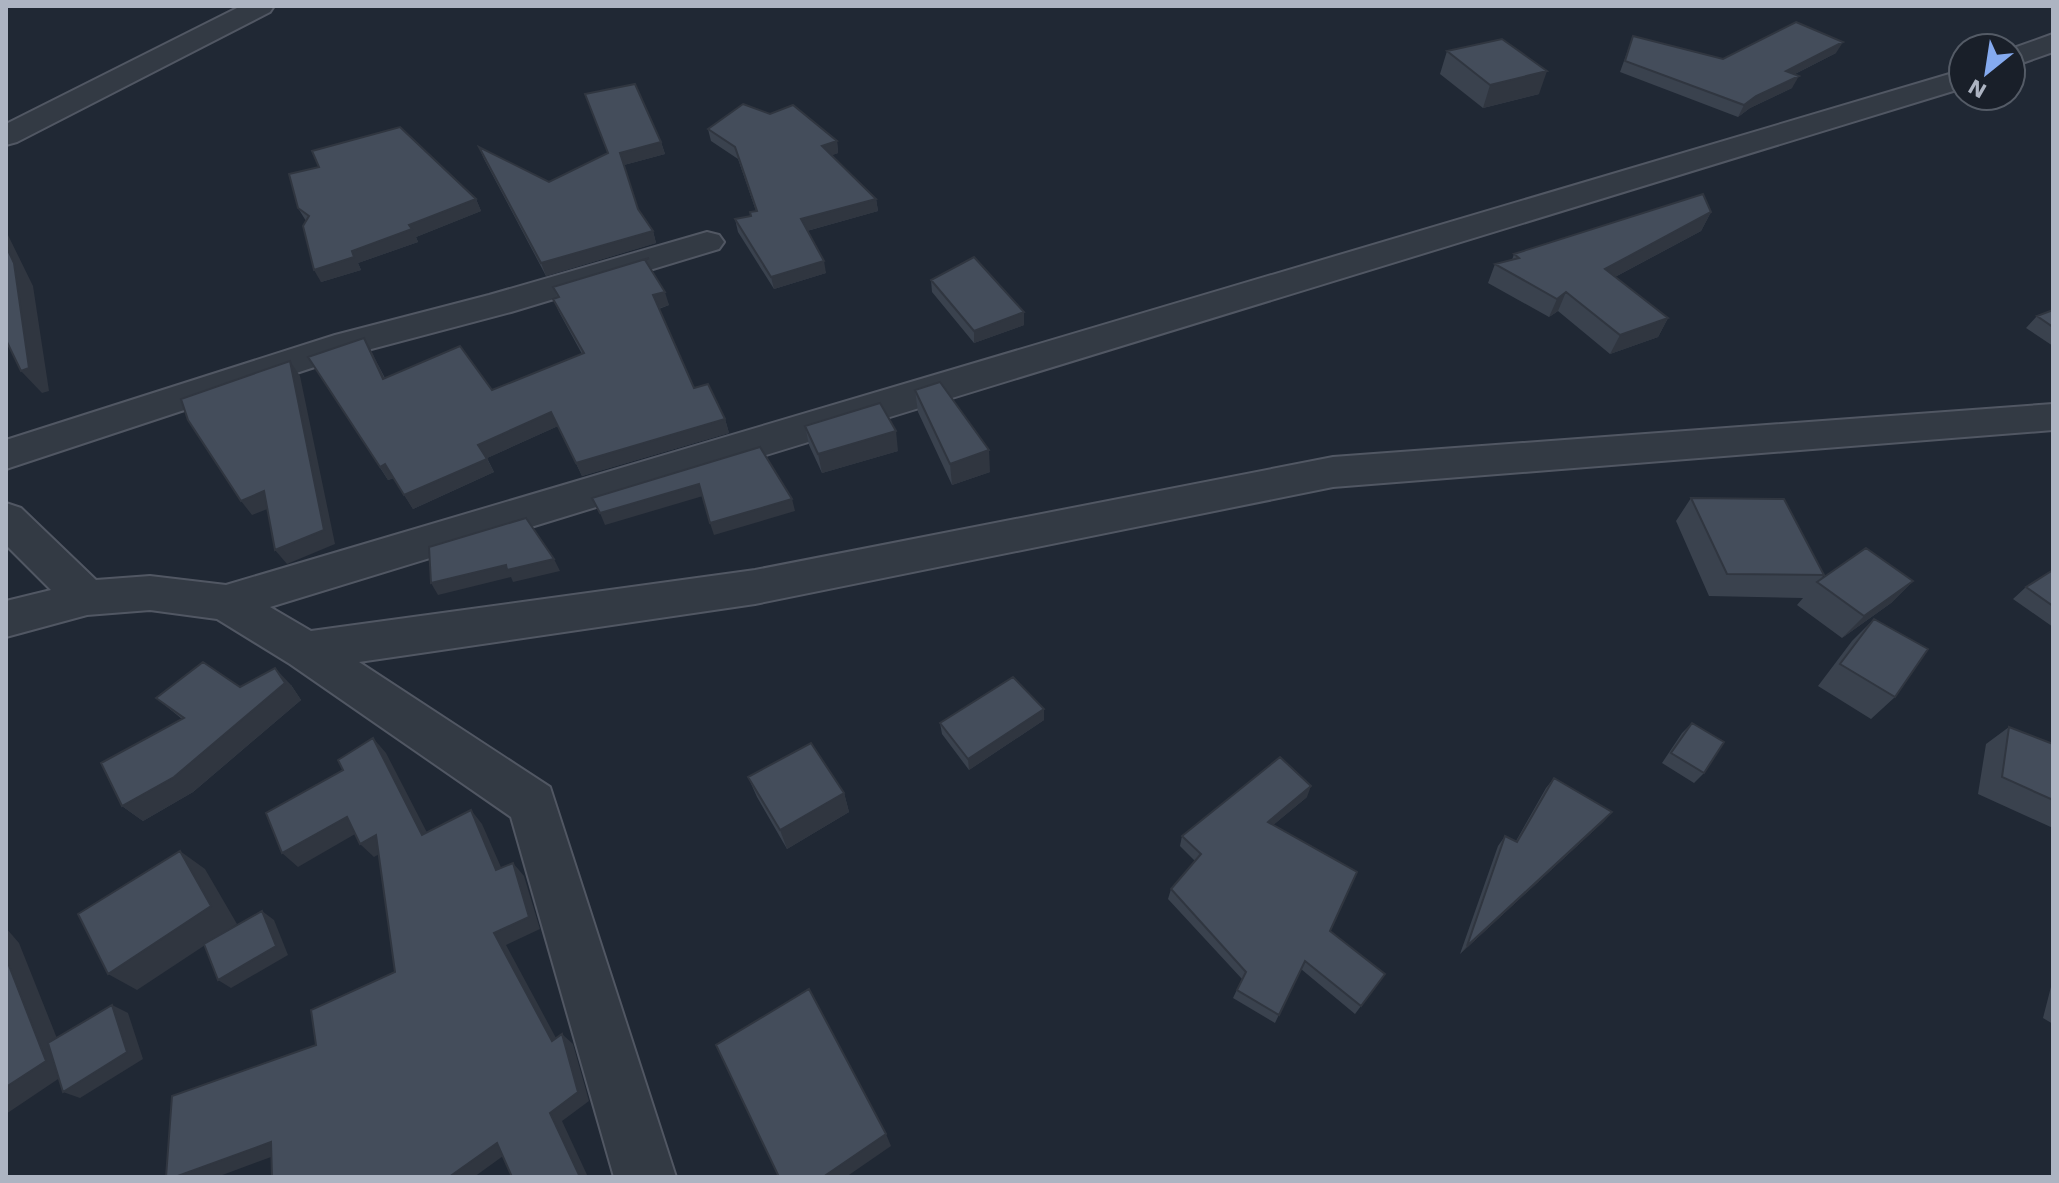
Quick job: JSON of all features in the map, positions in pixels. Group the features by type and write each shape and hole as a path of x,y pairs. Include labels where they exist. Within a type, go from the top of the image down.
{"street":[{"path":"6,136 261,6"},
{"path":"2027,53 2053,42"},
{"path":"226,603 1947,84"},
{"path":"6,455 348,343 499,304 707,242"},
{"path":"306,651 755,587 1333,472 2053,417"},
{"path":"6,519 87,598"},
{"path":"6,619 87,598 150,593 226,603 306,651 532,803 645,1177"}],"building":[{"path":"1796,22 1843,42 1786,71 1799,76 1744,105 1625,61 1633,36 1723,59"},
{"path":"1502,39 1547,71 1490,85 1447,51"},
{"path":"635,84 661,142 620,153 638,209 653,231 541,263 479,147 549,182 608,153 585,94"},
{"path":"743,104 770,114 793,105 837,141 822,146 876,199 801,219 824,261 771,277 735,219 751,216 750,212 757,211 735,147 708,129"},
{"path":"400,127 476,199 409,225 412,229 352,251 354,257 314,270 303,226 309,216 298,208 289,174 319,167 312,151"},
{"path":"1703,194 1711,212 1605,269 1668,318 1620,335 1566,292 1557,299 1495,264 1519,258 1514,254"},
{"path":"6,246 14,263 29,368 21,371 6,340"},
{"path":"974,257 1024,312 974,331 931,280"},
{"path":"649,258 645,260 665,292 653,295 694,388 708,384 725,419 576,463 551,412 478,445 487,459 404,495 385,464 380,467 308,357 364,338 383,379 460,346 492,390 584,353 553,299 559,297 553,287"},
{"path":"2053,310 2053,327 2037,316"},
{"path":"290,361 324,530 275,550 264,491 241,501 188,420 181,399"},
{"path":"940,382 989,450 950,464 915,390"},
{"path":"880,403 896,431 818,454 805,426"},
{"path":"760,447 792,499 710,523 699,484 600,513 592,498"},
{"path":"1691,498 1784,499 1824,575 1727,574"},
{"path":"526,518 554,559 507,570 506,565 431,583 429,547"},
{"path":"1866,548 1913,581 1864,616 1817,582"},
{"path":"2053,570 2053,606 2026,587"},
{"path":"1874,619 1928,649 1895,697 1840,664"},
{"path":"203,662 240,687 275,668 285,683 174,777 122,806 101,763 184,718 156,698"},
{"path":"1013,677 1044,709 968,759 940,723"},
{"path":"1692,723 1724,742 1704,773 1671,753"},
{"path":"2009,727 2053,744 2053,800 2002,777"},
{"path":"373,738 422,835 471,810 496,870 513,863 529,917 494,933 552,1041 562,1034 578,1092 550,1113 580,1177 512,1177 497,1143 449,1177 272,1177 271,1142 175,1177 166,1177 172,1096 316,1045 311,1010 395,972 376,835 360,844 347,817 282,853 266,813 343,770 338,760"},
{"path":"811,743 844,793 780,830 748,777"},
{"path":"1280,757 1311,786 1268,822 1357,872 1330,931 1385,974 1361,1006 1305,961 1279,1015 1237,990 1246,972 1171,889 1201,854 1182,836"},
{"path":"1554,778 1612,812 1467,946 1505,836 1517,842"},
{"path":"180,851 211,906 108,974 78,914"},
{"path":"262,911 276,946 218,980 204,944"},
{"path":"6,958 46,1061 6,1087"},
{"path":"809,989 886,1134 823,1177 779,1177 716,1045"},
{"path":"112,1005 127,1052 63,1092 48,1043"}]}
